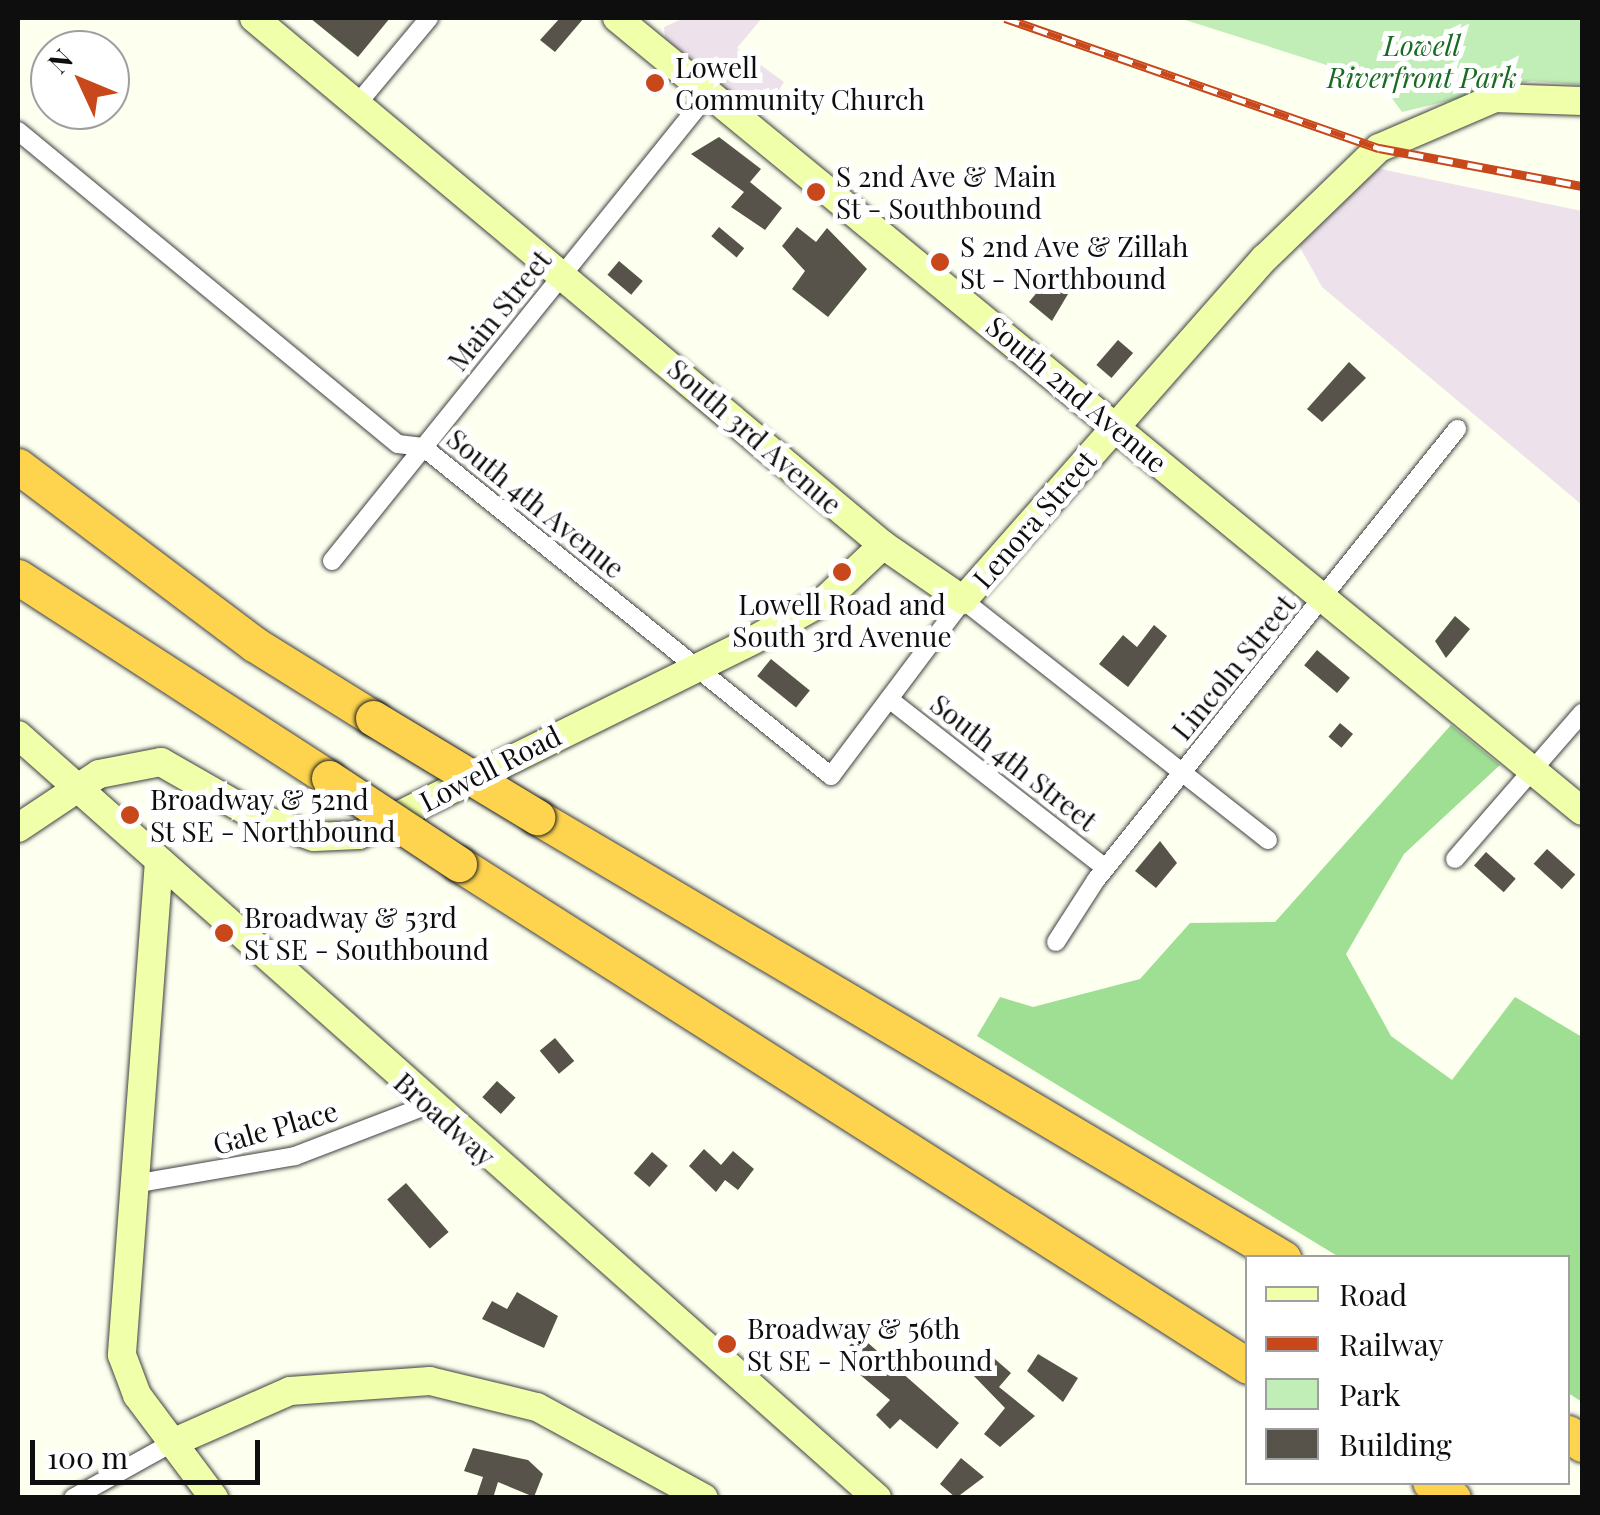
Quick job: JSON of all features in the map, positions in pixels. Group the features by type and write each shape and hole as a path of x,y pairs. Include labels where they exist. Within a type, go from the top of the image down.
{"highway":[{"path":"18,466 254,644 537,817 1278,1255"},
{"path":"18,576 460,864 1245,1364"}],"street":[{"name":"South 3rd Avenue","path":"254,18 564,273 883,546 963,600 1178,776 1268,840"},
{"path":"358,103 430,18"},
{"name":"South 2nd Avenue","path":"616,18 1582,810"},
{"name":"Main Street","path":"332,561 709,93"},
{"name":"Lenora Street","path":"831,776 963,600 1265,258 1379,148 1495,98 1582,101"},
{"name":"South 4th Avenue","path":"18,131 398,444 422,447 831,776"},
{"name":"Lincoln Street","path":"1056,942 1105,868 1457,429"},
{"name":"Lowell Road","path":"18,828 76,787 128,762 161,762 259,818 314,837 359,835 825,600 883,546"},
{"name":"South 4th Street","path":"889,699 1105,868"},
{"path":"1454,859 1486,814 1536,772 1582,714"},
{"name":"Broadway","path":"18,736 428,1105 877,1498"},
{"path":"158,861 122,1356 172,1443 214,1498"},
{"name":"Gale Place","path":"133,1184 296,1156 428,1105"},
{"path":"72,1498 172,1443 290,1391 399,1379 537,1407 704,1498"}],"shaded area":[{"path":"684,18 762,18 737,48 784,82 760,119 665,38 664,27"},
{"path":"1371,167 1582,211 1582,505 1322,287 1297,242"}],"green space":[{"name":"Lowell Riverfront Park","path":"1179,18 1582,18 1582,85 1531,81 1402,112 1380,82"},
{"path":"1451,725 1500,765 1404,854 1346,954 1391,1036 1452,1080 1515,997 1582,1037 1582,1402 1570,1394 1570,1255 1336,1255 977,1036 1000,997 1033,1007 1140,979 1190,923 1275,922"}],"building":[{"path":"310,18 390,18 358,57"},
{"path":"560,18 584,18 555,52 540,40"},
{"path":"719,137 761,169 750,182 782,208 765,230 731,207 744,192 691,154"},
{"path":"719,227 744,248 737,257 711,236"},
{"path":"797,227 816,242 827,228 867,269 828,317 792,289 805,271 782,246"},
{"path":"619,261 643,281 631,295 607,275"},
{"path":"1049,278 1068,294 1052,321 1029,302"},
{"path":"1118,340 1133,353 1111,378 1096,365"},
{"path":"1349,362 1366,378 1322,422 1307,409"},
{"path":"1455,616 1470,629 1446,658 1435,641"},
{"path":"1154,625 1167,636 1128,687 1099,664 1123,635 1137,647"},
{"path":"1317,650 1350,678 1337,693 1304,665"},
{"path":"771,659 810,690 796,708 757,676"},
{"path":"1340,723 1353,734 1341,748 1328,737"},
{"path":"1160,841 1177,863 1156,888 1135,871"},
{"path":"1547,849 1575,874 1562,889 1534,864"},
{"path":"1486,852 1516,879 1504,892 1474,865"},
{"path":"555,1038 574,1061 559,1074 540,1051"},
{"path":"497,1081 516,1098 501,1114 482,1097"},
{"path":"704,1149 721,1165 733,1151 754,1169 738,1190 725,1180 716,1192 689,1166"},
{"path":"652,1152 668,1166 649,1187 634,1173"},
{"path":"406,1183 449,1232 430,1248 387,1199"},
{"path":"517,1292 558,1316 544,1348 482,1319 492,1301 507,1309"},
{"path":"859,1335 959,1423 937,1449 900,1419 890,1429 876,1415 890,1400 839,1357"},
{"path":"988,1353 1011,1373 999,1387 1035,1416 1000,1447 984,1434 1005,1408 971,1373"},
{"path":"1038,1354 1078,1378 1063,1402 1027,1371"},
{"path":"473,1448 528,1460 543,1474 534,1497 498,1482 493,1498 476,1498 483,1477 464,1471"},
{"path":"961,1458 984,1477 956,1498 940,1484"}],"railway":[{"path":"1005,18 1379,148 1582,186"}],"place":[{"name":"Lowell Community Church","path":"655,83"},
{"name":"S 2nd Ave & Main St - Southbound","path":"816,192"},
{"name":"S 2nd Ave & Zillah St - Northbound","path":"940,262"},
{"name":"Lowell Road and South 3rd Avenue","path":"842,572"},
{"name":"Broadway & 52nd St SE - Northbound","path":"130,815"},
{"name":"Broadway & 53rd St SE - Southbound","path":"224,933"},
{"name":"Broadway & 56th St SE - Northbound","path":"727,1344"}]}
